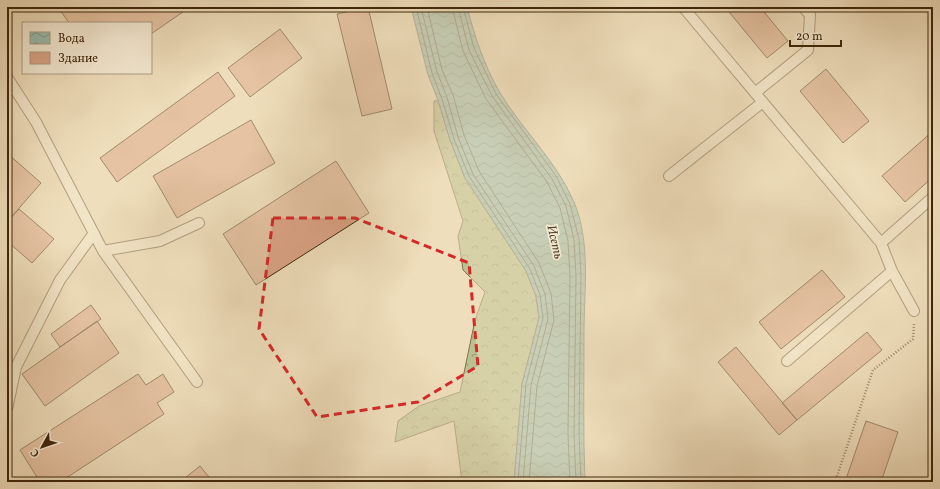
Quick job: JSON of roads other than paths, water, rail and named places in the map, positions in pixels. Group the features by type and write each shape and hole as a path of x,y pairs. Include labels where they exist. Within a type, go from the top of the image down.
{"lane":[{"path":"683,7 881,243 892,271 914,311"},
{"path":"756,93 808,50 810,15 804,7"},
{"path":"7,77 36,122 103,251 196,382"},
{"path":"669,176 763,102"},
{"path":"881,243 933,197"},
{"path":"103,251 160,241 198,223"},
{"path":"7,409 16,367 60,280 94,233"},
{"path":"787,361 892,271"}],"water":[{"name":"Исеть","path":"411,7 467,7 480,50 499,91 558,172 574,202 583,233 585,250 585,482 514,482 522,384 539,318 536,296 526,271 465,178 450,140 438,100 428,75"}]}
